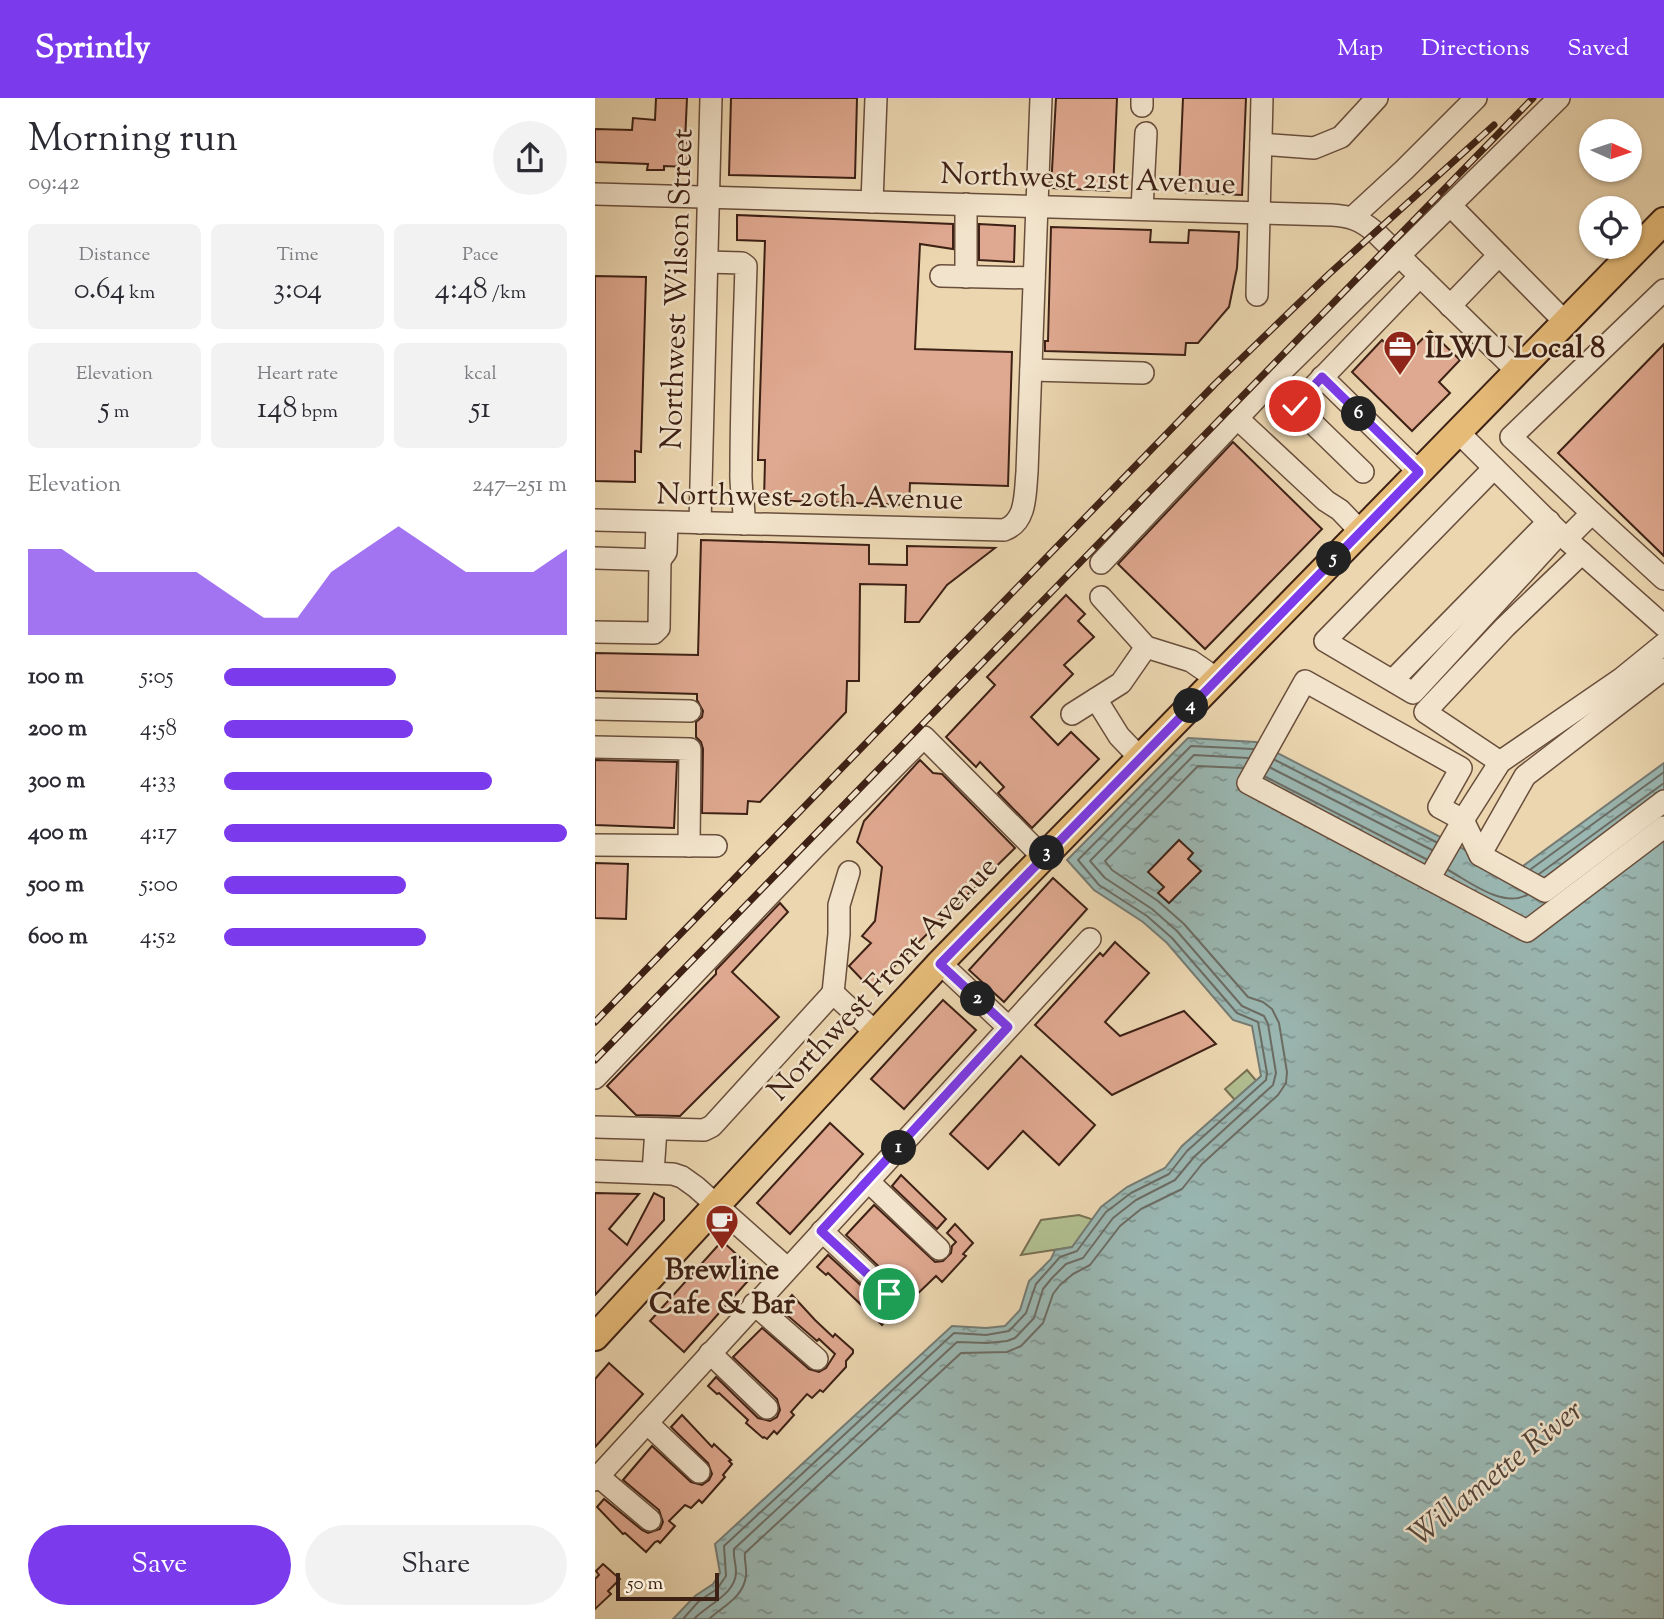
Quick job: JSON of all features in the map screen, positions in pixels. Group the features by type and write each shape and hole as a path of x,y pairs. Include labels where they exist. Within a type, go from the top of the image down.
{"main road":[{"name":"Northwest Front Avenue","path":"595,1337 940,964 1664,220"}],"street":[{"name":"Northwest Wilson Street","path":"699,523 711,98"},
{"path":"872,202 876,98"},
{"path":"1041,98 1031,370 1143,373"},
{"path":"1257,295 1262,98"},
{"path":"1261,144 1314,148 1341,137 1377,98"},
{"path":"1476,98 1353,217 1375,232 1518,372"},
{"path":"1101,563 1237,418 1398,255 1559,98"},
{"path":"1142,209 1146,134"},
{"name":"Northwest 21st Avenue","path":"595,194 1259,212 1353,217"},
{"path":"966,277 967,204"},
{"path":"1450,205 1566,323"},
{"path":"1450,306 1499,255"},
{"path":"707,262 746,265 740,484 745,504 744,524"},
{"path":"941,276 1034,278"},
{"path":"1363,472 1295,406 1420,276"},
{"path":"1664,290 1511,437 1664,579"},
{"path":"706,308 745,309"},
{"name":"Northwest 20th Avenue","path":"595,520 1004,530 1020,519 1027,472 1031,370"},
{"path":"1322,377 1419,472"},
{"path":"703,381 741,382"},
{"path":"1237,418 1361,532"},
{"path":"1458,432 1558,531 1664,626"},
{"path":"1494,468 1325,641 1413,693 1558,531 1592,513"},
{"path":"595,632 655,633 659,628 660,560 656,555 662,522"},
{"path":"1500,762 1425,712 1488,644 1582,553"},
{"path":"595,558 660,560"},
{"path":"1101,597 1146,647 1191,661 1217,679"},
{"path":"1429,879 1500,762 1621,679 1664,644"},
{"path":"1072,714 1121,683 1146,647"},
{"path":"1480,855 1525,776 1664,669"},
{"path":"1664,801 1545,891 1480,855 1463,820 1439,807 1461,768 1305,681 1248,783 1527,931 1664,827"},
{"path":"1096,699 1119,736 1140,758"},
{"path":"595,709 690,711"},
{"path":"622,748 623,709"},
{"path":"595,1078 924,737 1043,857"},
{"path":"595,747 690,749 689,846"},
{"path":"595,845 716,846"},
{"path":"595,1127 704,1130 712,1126 833,993 839,905 849,872"},
{"path":"650,1520 597,1478 1090,939"},
{"path":"940,964 1008,1027"},
{"path":"833,993 875,1032"},
{"path":"653,1173 656,1129"},
{"path":"595,1171 682,1177 787,1268"},
{"path":"868,1181 939,1249"},
{"path":"821,1231 889,1294"},
{"path":"754,1304 817,1359"},
{"path":"710,1353 767,1408"},
{"path":"647,1423 699,1472"}],"green space":[{"path":"1247,1070 1301,1133 1073,1247 1021,1255 1041,1220 1079,1215 1094,1220 1252,1119 1225,1089"}],"water":[{"name":"Willamette River","path":"1188,738 1256,742 1512,874 1664,763 1664,1619 673,1619 695,1596 713,1584 720,1573 715,1544 952,1326 1005,1326 1020,1310 1029,1281 1051,1259 1055,1250 1072,1247 1101,1207 1127,1187 1165,1168 1182,1146 1261,1076 1252,1026 1233,1020 1167,943 1143,922 1094,890 1067,860"}],"building":[{"path":"656,98 687,98 687,167 664,166 664,170 647,170 648,164 595,162 595,129 632,130 633,118 655,120"},
{"path":"731,98 857,98 855,178 729,175"},
{"path":"1056,98 1117,98 1113,191 1051,188"},
{"path":"1183,98 1246,98 1242,195 1179,192"},
{"path":"737,215 953,224 953,249 920,244 915,349 1012,352 1008,486 910,483 909,505 764,500 765,460 758,460 765,241 737,240"},
{"path":"979,224 1015,226 1014,262 979,260"},
{"path":"1051,227 1151,230 1150,242 1188,243 1189,230 1239,232 1237,268 1229,307 1198,343 1186,343 1185,355 1045,351 1045,341 1048,341"},
{"path":"595,276 646,277 641,452 635,451 635,482 595,481"},
{"name":"ILWU Local 8","path":"1430,331 1460,360 1439,382 1450,393 1412,431 1352,372 1382,340 1402,360"},
{"path":"1664,344 1664,556 1558,453"},
{"path":"1233,442 1322,529 1205,649 1118,564"},
{"path":"701,540 869,545 869,564 907,565 907,546 995,548 947,585 919,622 905,622 906,585 860,584 859,681 847,681 846,712 760,802 748,801 747,814 702,813 703,749 696,737 696,722 702,717 703,711 697,694 595,691 595,653 698,655"},
{"path":"1066,595 1085,614 1078,621 1094,637 1064,665 1073,674 1031,717 1058,745 1071,732 1099,759 1032,828 998,793 1004,787 980,762 976,767 946,737 995,685 987,677"},
{"path":"595,760 677,762 674,828 595,825"},
{"path":"920,760 933,773 942,774 1015,848 871,989 849,966 871,943 862,936 875,921 882,867 857,842 864,821"},
{"path":"1179,840 1193,853 1188,859 1201,871 1169,903 1158,893 1164,887 1148,872"},
{"path":"595,863 628,864 626,919 595,918"},
{"path":"1053,878 1087,909 1004,1002 969,970"},
{"path":"780,903 788,912 732,972 779,1017 680,1116 636,1115 607,1086 716,974 716,970"},
{"path":"1115,942 1149,973 1105,1022 1120,1036 1184,1011 1216,1044 1112,1095 1035,1025 1100,953 1103,956"},
{"path":"943,1000 976,1030 904,1109 871,1079"},
{"path":"1021,1056 1095,1125 1059,1165 1023,1131 988,1169 950,1134"},
{"path":"830,1123 863,1154 790,1234 757,1203"},
{"path":"901,1175 946,1219 937,1229 892,1186"},
{"path":"595,1193 639,1194 609,1229 627,1245 654,1193 664,1198 664,1220 595,1295"},
{"path":"874,1205 935,1262 943,1261 951,1253 956,1242 947,1233 955,1224 973,1243 963,1254 966,1256 942,1282 936,1276 910,1301 913,1303 898,1320 889,1316 882,1325 828,1273 826,1275 817,1267 828,1255 881,1304 892,1307 899,1302 902,1296 898,1285 846,1235"},
{"path":"722,1241 756,1272 684,1352 650,1321"},
{"path":"792,1295 815,1320 833,1337 835,1334 853,1353 846,1361 846,1367 823,1392 820,1390 812,1398 807,1394 791,1412 794,1415 777,1434 774,1431 767,1439 746,1423 748,1420 719,1393 708,1386 716,1377 758,1418 770,1421 777,1417 780,1410 777,1399 733,1357 762,1328 809,1369 819,1372 826,1368 835,1354 780,1309"},
{"path":"609,1363 643,1394 595,1447 595,1379"},
{"path":"682,1415 712,1447 714,1444 731,1460 729,1461 732,1464 723,1475 725,1477 702,1503 699,1500 691,1508 685,1505 669,1521 675,1526 660,1543 655,1542 646,1552 623,1534 597,1507 604,1499 642,1530 648,1533 660,1529 663,1522 659,1510 623,1480 652,1446 691,1482 702,1485 709,1480 712,1474 708,1463 671,1427"},
{"path":"603,1564 620,1579 608,1591 611,1594 595,1609 595,1579 599,1575 596,1571"}],"railway":[{"path":"595,1060 1533,98"},
{"path":"595,1022 1215,384 1329,274 1494,125"}],"place":[{"name":"ILWU Local 8","path":"1400,377"},
{"name":"Brewline Cafe & Bar","path":"722,1251"}],"route":[{"path":"889,1294 821,1231 1008,1027 940,964 1419,472 1322,377 1295,406"}]}
